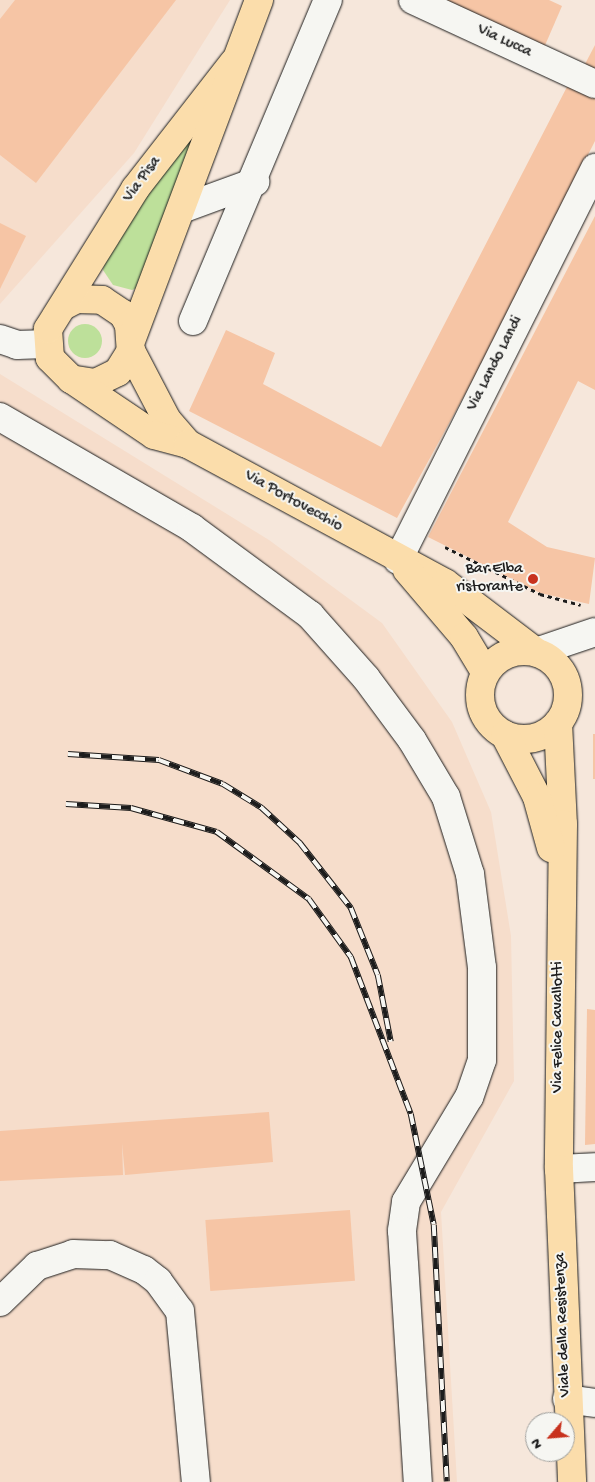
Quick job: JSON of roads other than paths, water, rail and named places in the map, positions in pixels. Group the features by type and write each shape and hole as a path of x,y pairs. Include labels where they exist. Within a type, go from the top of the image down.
{"main road":[{"name":"Via Pisa","path":"131,344 184,208 233,64 259,0"},
{"name":"Via Pisa","path":"65,305 79,276 135,189 233,64"},
{"path":"77,299 102,300 123,314 131,344 118,372 108,379 95,383 71,380 50,358 47,344 51,322 65,305 77,299"},
{"name":"Via Portovecchio","path":"131,344 167,420 188,444"},
{"name":"Via Portovecchio","path":"71,380 154,435 188,444 398,560 445,583 536,652"},
{"path":"398,560 464,637 486,672 507,653 536,652"},
{"name":"Via Felice Cavallotti","path":"536,652 560,668 566,681 568,696 558,723 563,824 559,885 559,1169"},
{"name":"Via Felice Cavallotti","path":"486,672 480,700 488,720 505,735 537,797 559,885"},
{"path":"505,735 534,738 558,723"},
{"name":"Viale della Resistenza","path":"559,1169 567,1399 572,1482"}],"street":[{"path":"193,321 255,182 328,0"},
{"name":"Via Lucca","path":"413,0 595,84"},
{"name":"Via Lando Landi","path":"398,560 595,168"},
{"path":"184,208 255,182"},
{"path":"0,339 17,345 47,344"},
{"path":"0,417 192,528 310,615 372,686 446,797 470,874 482,968 482,1060 468,1097 406,1202 402,1231 418,1482"},
{"path":"536,652 590,619"},
{"path":"559,1169 595,1167"},
{"path":"0,1302 36,1266 73,1254 128,1261 158,1281 180,1311 196,1482"},
{"path":"567,1399 595,1403"}],"railway":[{"path":"68,754 159,760 223,784 262,808 300,843 351,908 378,975 391,1042"},
{"path":"66,804 131,808 217,832 309,899 351,957 411,1114 434,1225 447,1482"}],"place":[{"name":"Bar Elba ristorante","path":"533,579"}]}
